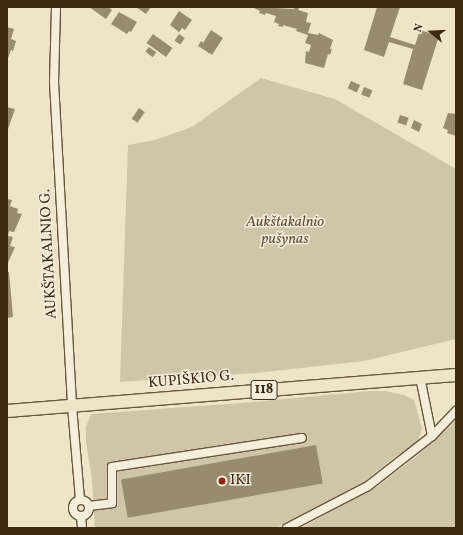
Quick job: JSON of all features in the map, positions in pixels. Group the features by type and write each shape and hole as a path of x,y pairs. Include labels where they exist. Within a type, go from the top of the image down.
{"main road":[{"name":"KUPIŠKIO G.","path":"72,406 456,375"},
{"name":"118","path":"7,411 72,406"}],"street":[{"name":"AUKŠTAKALNIO G.","path":"56,7 54,82 72,406 80,499"},
{"path":"420,378 432,436"},
{"path":"287,528 368,486 432,436 456,412"},
{"path":"89,506 112,502 112,467 302,438"},
{"path":"80,499 88,502 89,506 88,513 81,516 74,513 72,508 74,503 80,499"},
{"path":"81,516 82,528"}],"green space":[{"name":"Aukštakalnio pušynas","path":"261,78 335,99 456,169 456,339 364,361 256,373 120,382 128,145 155,140 192,127"},
{"path":"369,391 386,391 404,395 414,400 422,428 418,442 392,459 362,483 276,528 95,528 92,480 86,441 86,427 91,414 254,402"},
{"path":"456,420 456,528 301,528 378,486 417,456"}],"building":[{"path":"89,7 108,7 112,10 106,19"},
{"path":"136,7 151,7 146,14"},
{"path":"252,7 293,9 297,7 299,8 298,10 308,13 306,22 311,23 308,33 318,35 319,33 333,40 330,49 332,49 330,55 328,54 324,68 305,63 306,51 309,52 311,45 305,43 308,35 296,31 297,29 283,25 283,27 278,26 279,24 274,22 276,16 266,13 265,15 259,13 260,11"},
{"path":"377,7 400,7 390,37 415,45 420,30 439,36 422,90 403,84 413,49 389,42 384,57 364,50"},
{"path":"179,11 192,20 185,30 182,28 179,32 170,25"},
{"path":"119,12 137,22 131,32 129,31 127,34 111,24"},
{"path":"7,27 14,29 11,39 16,41 13,51 11,50 7,61"},
{"path":"211,30 223,38 212,55 198,46 201,41 203,43"},
{"path":"153,34 172,48 166,57 147,43"},
{"path":"179,34 185,38 180,45 175,41"},
{"path":"149,47 156,52 153,57 145,52"},
{"path":"351,81 360,85 357,92 348,88"},
{"path":"364,87 372,90 370,98 361,94"},
{"path":"7,107 15,109 7,132"},
{"path":"139,108 145,112 138,123 132,119"},
{"path":"448,113 456,114 456,136 447,133 448,130 443,128"},
{"path":"400,115 409,118 406,125 398,123"},
{"path":"414,120 422,124 419,132 411,128"},
{"path":"7,199 12,200 10,206 18,209 17,213 22,214 14,232 9,231 8,236 13,237 10,246 15,247 7,265"},
{"path":"7,272 9,272 13,317 7,318"},
{"name":"IKI","path":"316,445 323,483 128,518 121,479"}],"place":[{"name":"IKI","path":"222,481"}]}
